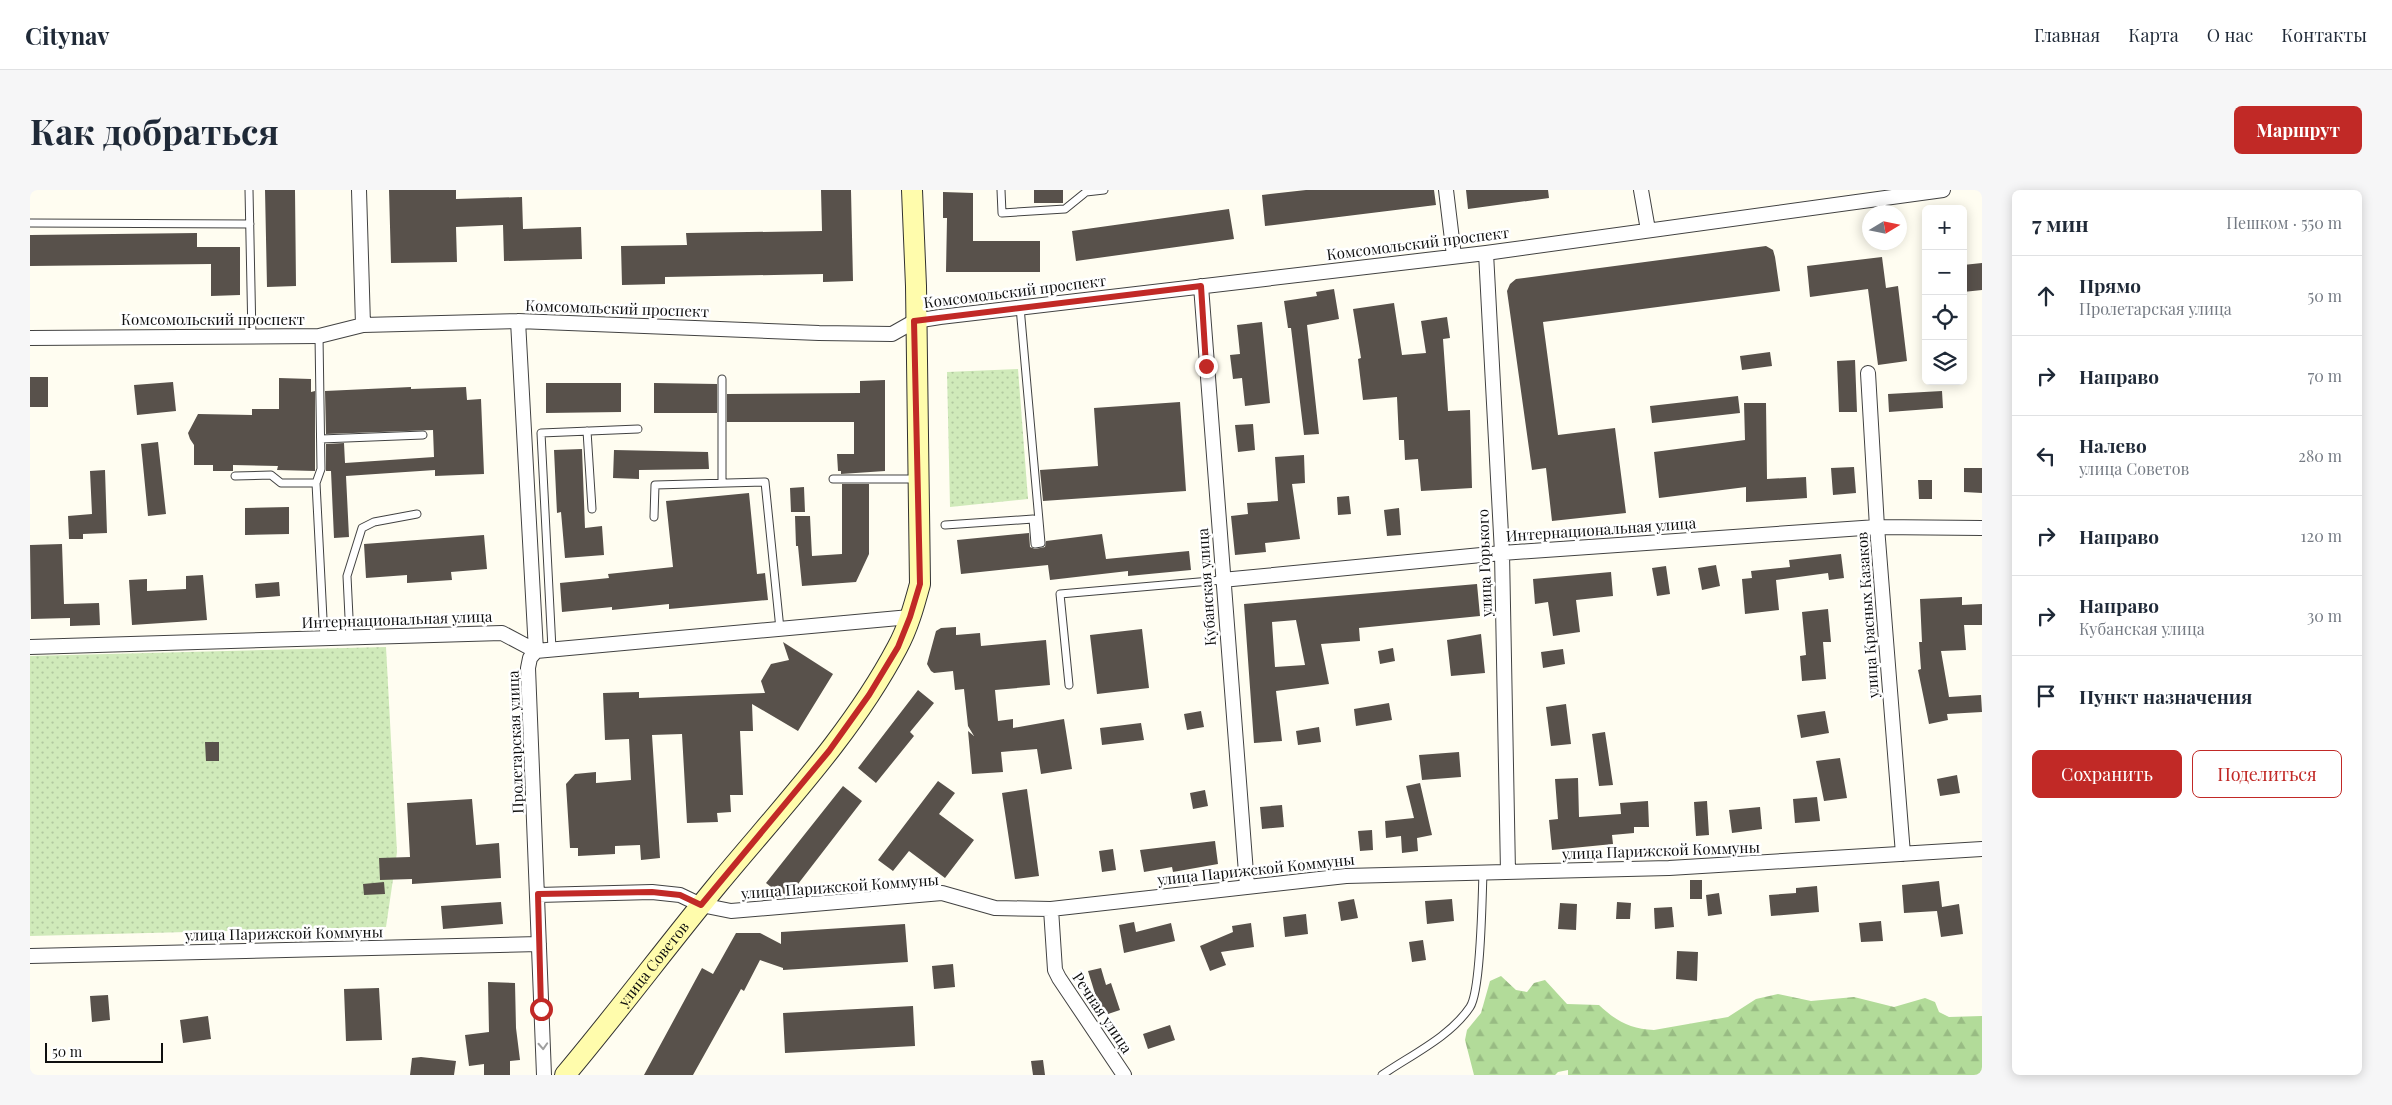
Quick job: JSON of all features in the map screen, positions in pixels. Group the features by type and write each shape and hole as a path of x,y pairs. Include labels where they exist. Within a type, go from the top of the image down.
{"main road":[{"name":"улица Советов","path":"565,1075 701,905 835,743 869,695 898,647 910,617 920,584 914,321 916,286 912,190"}],"street":[{"path":"358,190 363,324"},
{"path":"1446,190 1454,256"},
{"path":"1641,190 1648,230"},
{"name":"Комсомольский проспект","path":"30,338 319,336 363,324 518,321 819,333 892,334 914,321 1486,252 1924,191 1943,190"},
{"name":"улица Горького","path":"1486,252 1502,553 1508,872"},
{"name":"Кубанская улица","path":"1201,286 1222,580 1247,886"},
{"name":"Пролетарская улица","path":"518,321 536,651 530,658 528,668 544,1075"},
{"name":"улица Красных Казаков","path":"1868,373 1877,527 1903,854"},
{"name":"Интернациональная улица","path":"1222,580 1502,553 1877,527 1982,528"},
{"path":"536,651 910,617"},
{"name":"Интернациональная улица","path":"30,647 502,633 536,651"},
{"name":"улица Парижской Коммуны","path":"538,894 652,892 680,895 701,905 731,911 942,893 995,908 1051,909 1346,876 1669,868 1982,849"},
{"name":"Речная улица","path":"1051,909 1055,970 1124,1075"},
{"name":"улица Парижской Коммуны","path":"30,956 539,944"}],"lane":[{"path":"249,190 252,337"},
{"path":"1001,190 1002,213 1065,209 1086,192 1104,190"},
{"path":"30,223 250,224"},
{"path":"945,525 1033,518 1035,544 1041,543 1020,307"},
{"path":"319,336 321,469 316,483 324,638"},
{"path":"722,379 722,483"},
{"path":"552,649 541,434 638,429"},
{"path":"587,431 592,509"},
{"path":"321,439 423,435"},
{"path":"235,476 271,475 281,483 316,483"},
{"path":"834,479 918,479"},
{"path":"654,517 655,485 766,482 780,630"},
{"path":"350,638 347,576 362,528 374,522 417,514"},
{"path":"1069,686 1060,594 1222,580"},
{"path":"1382,1075 1454,1026 1472,1005 1478,969 1483,873"}],"green space":[{"path":"1018,369 1028,499 950,507 947,372"},
{"path":"386,647 397,852 386,927 30,936 30,656"},
{"path":"1501,976 1516,990 1527,992 1534,983 1545,980 1567,1004 1599,1005 1611,1016 1624,1023 1638,1028 1654,1030 1728,1017 1756,999 1778,994 1811,1001 1854,997 1894,1007 1925,998 1935,1002 1939,1012 1949,1017 1982,1016 1982,1075 1568,1075 1568,1070 1558,1072 1555,1075 1474,1075 1465,1040 1467,1030 1481,1013 1490,981"}],"building":[{"path":"265,190 295,190 296,286 267,287"},
{"path":"389,190 456,190 456,199 522,197 523,229 581,227 582,259 504,261 503,225 456,227 457,262 391,263"},
{"path":"821,190 851,190 853,281 823,282 823,274 665,277 665,284 622,285 621,246 687,245 686,233 822,231"},
{"path":"1034,190 1063,190 1063,203 1034,203"},
{"path":"1306,190 1434,190 1436,205 1265,226 1262,195"},
{"path":"1466,190 1548,190 1549,198 1468,209"},
{"path":"943,192 973,193 973,241 1040,241 1040,272 946,272 947,218 943,218"},
{"path":"1229,209 1234,239 1076,261 1072,231"},
{"path":"197,233 197,247 240,247 240,295 211,296 211,264 30,266 30,235"},
{"path":"1766,246 1773,250 1780,291 1543,322 1558,435 1615,428 1626,513 1552,521 1546,468 1532,470 1507,291 1510,284 1516,279"},
{"path":"1882,257 1886,288 1898,286 1907,361 1878,365 1868,289 1810,297 1807,266"},
{"path":"1982,263 1982,290 1967,292 1967,265"},
{"path":"1334,289 1339,319 1307,325 1319,434 1304,435 1291,328 1288,328 1284,301 1317,296 1316,292"},
{"path":"1394,303 1402,355 1426,353 1421,321 1447,317 1450,338 1443,339 1448,411 1470,410 1472,488 1421,491 1418,459 1405,460 1404,440 1399,440 1397,397 1363,400 1358,359 1361,358 1353,309"},
{"path":"1262,322 1270,403 1245,406 1242,378 1233,379 1230,355 1240,354 1237,325"},
{"path":"1770,352 1772,366 1742,370 1740,356"},
{"path":"1855,360 1857,412 1839,412 1837,361"},
{"path":"30,377 48,377 48,407 30,407"},
{"path":"279,378 311,379 311,392 315,391 315,471 277,470 278,466 233,465 233,471 213,471 213,465 194,465 194,445 188,433 198,414 252,415 252,409 279,409"},
{"path":"885,380 885,471 841,474 841,471 838,471 837,454 854,454 854,422 727,422 727,394 860,393 860,381"},
{"path":"173,382 176,411 137,415 134,385"},
{"path":"546,383 621,383 621,412 546,413"},
{"path":"654,383 717,384 717,413 654,413"},
{"path":"411,387 411,389 466,387 467,400 481,399 484,474 435,476 435,470 346,476 349,537 334,538 331,471 326,471 326,444 344,443 345,463 434,457 433,430 326,434 325,391"},
{"path":"1942,391 1943,408 1889,412 1888,394"},
{"path":"1738,396 1740,413 1652,423 1650,406"},
{"path":"1180,402 1186,491 1043,501 1040,470 1098,466 1094,408"},
{"path":"1744,403 1766,403 1767,479 1806,477 1807,498 1746,502 1746,487 1659,498 1654,452 1745,440"},
{"path":"1253,424 1255,450 1238,452 1235,425"},
{"path":"158,442 166,514 148,516 141,444"},
{"path":"582,449 585,528 602,526 604,555 565,558 561,512 557,513 554,450"},
{"path":"614,450 708,452 709,469 639,470 639,479 613,478"},
{"path":"1304,455 1305,483 1292,484 1300,539 1265,543 1266,552 1235,555 1231,516 1248,514 1247,503 1278,501 1275,457"},
{"path":"1854,467 1856,493 1833,495 1831,468"},
{"path":"1964,468 1982,468 1982,493 1964,492"},
{"path":"105,470 107,533 83,534 83,539 69,539 68,516 92,514 90,471"},
{"path":"1918,480 1932,480 1932,499 1919,499"},
{"path":"842,484 869,484 869,554 856,582 802,586 798,546 796,546 795,516 810,516 812,556 842,554"},
{"path":"804,487 805,512 791,512 790,488"},
{"path":"749,493 757,574 765,573 768,600 669,609 669,604 612,610 612,607 562,612 560,583 609,578 608,574 673,567 666,501"},
{"path":"1349,496 1351,514 1338,515 1337,497"},
{"path":"289,507 289,534 245,535 245,508"},
{"path":"1399,508 1401,535 1387,536 1384,510"},
{"path":"1029,533 1030,547 1035,549 1045,547 1046,541 1102,534 1106,559 1189,551 1191,570 1128,576 1128,571 1050,580 1048,565 961,574 957,540"},
{"path":"484,535 487,569 451,572 452,580 407,583 407,575 366,578 364,544"},
{"path":"62,544 64,604 99,603 100,625 70,626 70,618 31,619 30,545"},
{"path":"1841,554 1844,578 1829,580 1828,573 1776,580 1779,610 1745,614 1742,579 1752,578 1751,571 1790,567 1789,560"},
{"path":"1716,565 1720,586 1702,590 1698,568"},
{"path":"1666,566 1670,594 1657,596 1652,568"},
{"path":"1611,572 1613,596 1576,600 1580,632 1553,636 1548,602 1535,604 1533,579"},
{"path":"203,575 207,620 132,625 129,580 147,579 147,591 186,589 186,576"},
{"path":"279,582 280,596 256,598 255,584"},
{"path":"1477,584 1480,616 1359,628 1360,641 1321,644 1329,684 1276,691 1282,741 1254,743 1244,604","holes":["1296,620 1305,665 1275,667 1272,622"]},
{"path":"1962,597 1962,605 1982,604 1982,625 1964,625 1966,650 1941,651 1949,697 1981,695 1982,712 1947,714 1948,720 1929,724 1918,670 1921,669 1919,642 1922,642 1920,599"},
{"path":"1828,609 1831,642 1823,642 1826,679 1802,681 1800,656 1806,655 1802,612"},
{"path":"956,627 956,635 980,633 981,646 1046,640 1050,685 995,690 998,721 1013,719 1013,728 1064,719 1072,769 1041,774 1037,749 1001,752 1003,772 972,774 968,731 974,736 968,726 964,689 955,690 953,671 934,673 927,664 936,631 941,628"},
{"path":"1142,629 1149,688 1097,694 1090,635"},
{"path":"1481,634 1485,673 1451,676 1447,640"},
{"path":"783,642 833,674 798,731 752,704 753,731 740,731 743,795 730,795 731,812 717,813 718,822 687,823 682,734 652,735 660,858 641,860 640,845 615,846 615,854 578,856 578,848 570,848 566,784 575,774 596,772 596,783 631,780 629,739 605,740 603,693 639,692 639,698 765,693 761,681 771,664 789,660"},
{"path":"1393,648 1395,661 1380,664 1378,651"},
{"path":"1563,649 1565,664 1543,668 1541,652"},
{"path":"918,690 934,703 910,732 914,736 876,783 858,768"},
{"path":"1389,703 1392,720 1356,726 1354,709"},
{"path":"1566,704 1571,744 1551,746 1546,707"},
{"path":"1201,711 1204,727 1187,730 1184,714"},
{"path":"1825,711 1829,733 1801,738 1797,715"},
{"path":"1141,723 1144,740 1102,745 1100,728"},
{"path":"1319,727 1321,742 1298,745 1296,731"},
{"path":"1605,732 1613,785 1599,786 1592,734"},
{"path":"205,742 219,742 219,761 206,761"},
{"path":"1459,752 1461,777 1422,780 1419,755"},
{"path":"1840,758 1847,798 1824,801 1816,761"},
{"path":"1957,775 1960,793 1940,796 1937,779"},
{"path":"1578,778 1579,817 1621,814 1620,803 1648,801 1649,827 1634,827 1634,833 1612,835 1613,844 1552,850 1549,820 1558,819 1555,779"},
{"path":"938,781 955,793 939,814 974,840 945,878 909,851 893,871 878,860"},
{"path":"1420,783 1432,835 1417,838 1418,851 1402,853 1401,836 1386,838 1385,821 1414,818 1406,786"},
{"path":"843,786 862,801 788,897 785,898 766,883"},
{"path":"1027,789 1039,876 1015,879 1002,793"},
{"path":"1205,790 1208,806 1193,809 1190,793"},
{"path":"1817,797 1820,821 1795,823 1793,799"},
{"path":"472,799 476,845 499,843 501,878 412,884 412,879 380,880 379,858 410,857 407,803"},
{"path":"1707,801 1709,835 1696,836 1694,802"},
{"path":"1282,805 1284,827 1262,829 1260,807"},
{"path":"1760,807 1762,829 1732,833 1729,810"},
{"path":"1372,830 1373,850 1360,851 1358,831"},
{"path":"1215,841 1218,864 1173,872 1172,867 1144,872 1140,850"},
{"path":"1113,849 1116,870 1102,872 1099,851"},
{"path":"1690,880 1702,880 1702,899 1690,899"},
{"path":"1939,881 1942,907 1959,904 1963,934 1941,937 1937,911 1904,913 1902,885"},
{"path":"384,882 385,894 364,895 363,884"},
{"path":"1817,886 1819,912 1771,916 1769,895 1796,893 1796,888"},
{"path":"1719,893 1722,914 1708,916 1706,895"},
{"path":"1354,899 1358,918 1341,921 1338,902"},
{"path":"1452,899 1454,921 1427,924 1425,901"},
{"path":"501,902 503,924 443,929 441,906"},
{"path":"1617,902 1631,903 1630,919 1616,919"},
{"path":"1560,903 1577,904 1576,930 1558,929"},
{"path":"1672,907 1674,927 1655,929 1654,908"},
{"path":"1306,914 1308,934 1285,937 1283,917"},
{"path":"1881,921 1883,941 1861,942 1859,923"},
{"path":"1134,922 1136,932 1171,923 1175,941 1124,953 1119,925"},
{"path":"1251,923 1254,947 1221,952 1226,965 1210,971 1200,946 1233,932 1232,926"},
{"path":"905,924 908,962 783,970 783,968 760,960 744,991 741,989 693,1075 644,1075 702,968 713,974 736,933 760,933 781,944 781,932"},
{"path":"1423,940 1426,960 1412,962 1409,942"},
{"path":"1677,951 1698,952 1697,981 1676,979"},
{"path":"953,964 955,987 934,989 932,966"},
{"path":"1101,968 1106,985 1111,983 1120,1010 1102,1016 1088,971"},
{"path":"488,982 515,983 516,1028 520,1060 510,1061 510,1075 484,1075 484,1064 469,1066 465,1035 489,1032"},
{"path":"379,988 382,1040 346,1041 344,989"},
{"path":"108,995 110,1020 92,1022 90,996"},
{"path":"913,1006 915,1046 785,1053 783,1013"},
{"path":"208,1016 211,1039 183,1043 180,1020"},
{"path":"1170,1025 1175,1040 1148,1049 1143,1034"},
{"path":"421,1057 456,1061 454,1075 410,1075 412,1058"},
{"path":"1043,1060 1045,1075 1033,1075 1031,1061"}],"route":[{"path":"541,1009 538,894 652,892 680,895 701,905 829,751 869,695 898,647 920,584 917,377 914,321 1201,286 1206,366"}]}
